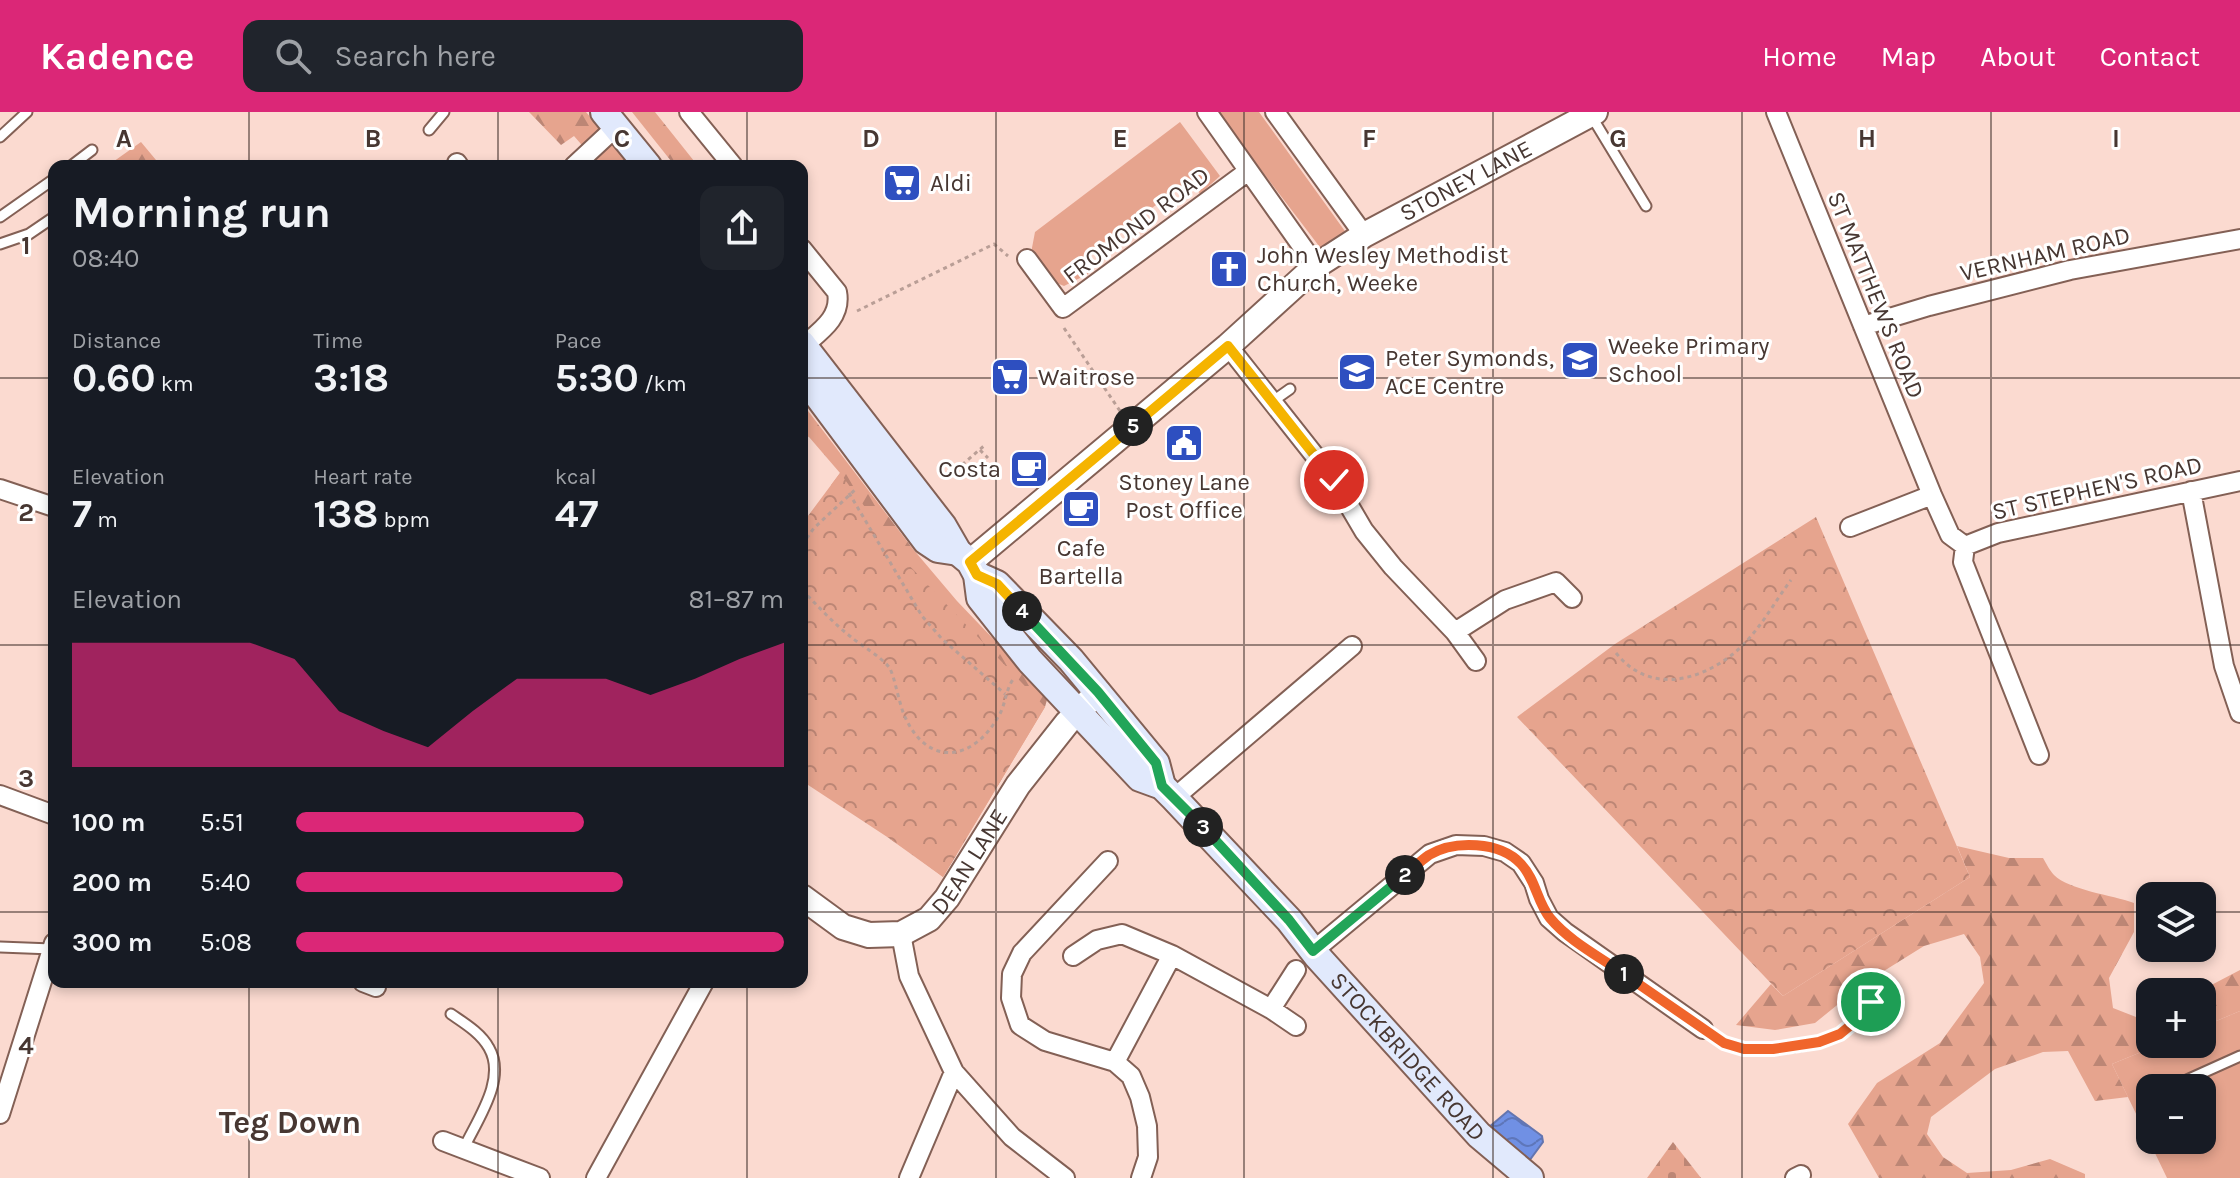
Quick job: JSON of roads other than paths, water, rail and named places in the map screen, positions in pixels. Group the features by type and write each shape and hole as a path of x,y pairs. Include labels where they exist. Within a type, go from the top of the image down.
{"main road":[{"path":"610,119 643,160"},
{"name":"STOCKBRIDGE ROAD","path":"808,354 926,541 968,563 997,584 1098,692 1156,763 1168,792"},
{"name":"STOCKBRIDGE ROAD","path":"808,382 878,463"},
{"name":"STOCKBRIDGE ROAD","path":"968,563 980,598 1077,713 1140,778 1168,792 1280,910 1304,961 1479,1135 1530,1178"}],"street":[{"path":"689,112 728,160"},
{"name":"FROMOND ROAD","path":"1207,112 1316,266"},
{"path":"1275,112 1364,235"},
{"name":"ST MATTHEWS ROAD","path":"1776,112 1932,495 1950,535 1965,546 1963,562 2039,755"},
{"name":"STONEY LANE","path":"968,563 1228,346 1316,266 1364,235 1593,113"},
{"path":"579,160 610,119"},
{"name":"FROMOND ROAD","path":"1023,262 1063,308 1247,172"},
{"name":"VERNHAM ROAD","path":"1863,326 2070,270 2240,239"},
{"path":"808,256 837,292 839,301 836,312 826,326 808,342"},
{"path":"1228,346 1334,480 1364,531 1393,567 1455,632 1476,661"},
{"name":"ST STEPHEN'S ROAD","path":"1965,546 1998,533 2240,481"},
{"path":"0,489 48,505"},
{"path":"2191,491 2224,666 2240,713"},
{"path":"1850,527 1932,495"},
{"path":"1455,632 1505,600 1556,582 1572,598"},
{"path":"1168,792 1352,646"},
{"name":"DEAN LANE","path":"901,934 929,919 947,898 1018,785 1098,692"},
{"path":"0,795 48,813"},
{"path":"1271,1009 1304,961 1430,854 1456,845 1484,846 1505,852 1521,863 1534,883 1549,918 1565,932 1703,1029"},
{"path":"1108,861 1022,953 1012,974 1011,998 1020,1025 1045,1041 1115,1062 1131,1076 1147,1126 1148,1157 1141,1178"},
{"path":"808,901 843,927 869,935 901,934 909,976 954,1072 1012,1137 1065,1178"},
{"path":"1073,956 1097,940 1122,934 1172,955 1296,1026"},
{"path":"1115,1062 1172,955"},
{"path":"0,1114 48,962"},
{"path":"596,1178 701,988"},
{"path":"909,1178 954,1072"},
{"path":"443,1141 540,1178"}],"lane":[{"path":"0,137 27,112"},
{"path":"429,130 444,112"},
{"path":"1593,113 1646,206"},
{"path":"79,160 92,150"},
{"path":"0,217 48,183"},
{"path":"0,244 29,234 48,221"},
{"path":"1273,401 1290,389"},
{"path":"0,947 48,946"},
{"path":"1703,1029 1724,1043 1744,1049 1773,1049 1819,1042 1848,1027 1871,1002"},
{"path":"451,1014 489,1046 495,1062 492,1089 464,1148"},
{"path":"2200,1074 2240,1056"}],"water":[{"path":"1508,1111 1542,1136 1543,1142 1529,1161 1488,1128"}],"place":[{"name":"Aldi","path":"902,183"},
{"name":"John Wesley Methodist Church, Weeke","path":"1229,269"},
{"name":"Weeke Primary School","path":"1580,360"},
{"name":"Peter Symonds, ACE Centre","path":"1357,372"},
{"name":"Waitrose","path":"1010,377"},
{"name":"Stoney Lane Post Office","path":"1184,443"},
{"name":"Costa","path":"1029,469"},
{"name":"Cafe Bartella","path":"1081,509"}],"district":[{"name":"Teg Down","path":"290,1122"}]}
